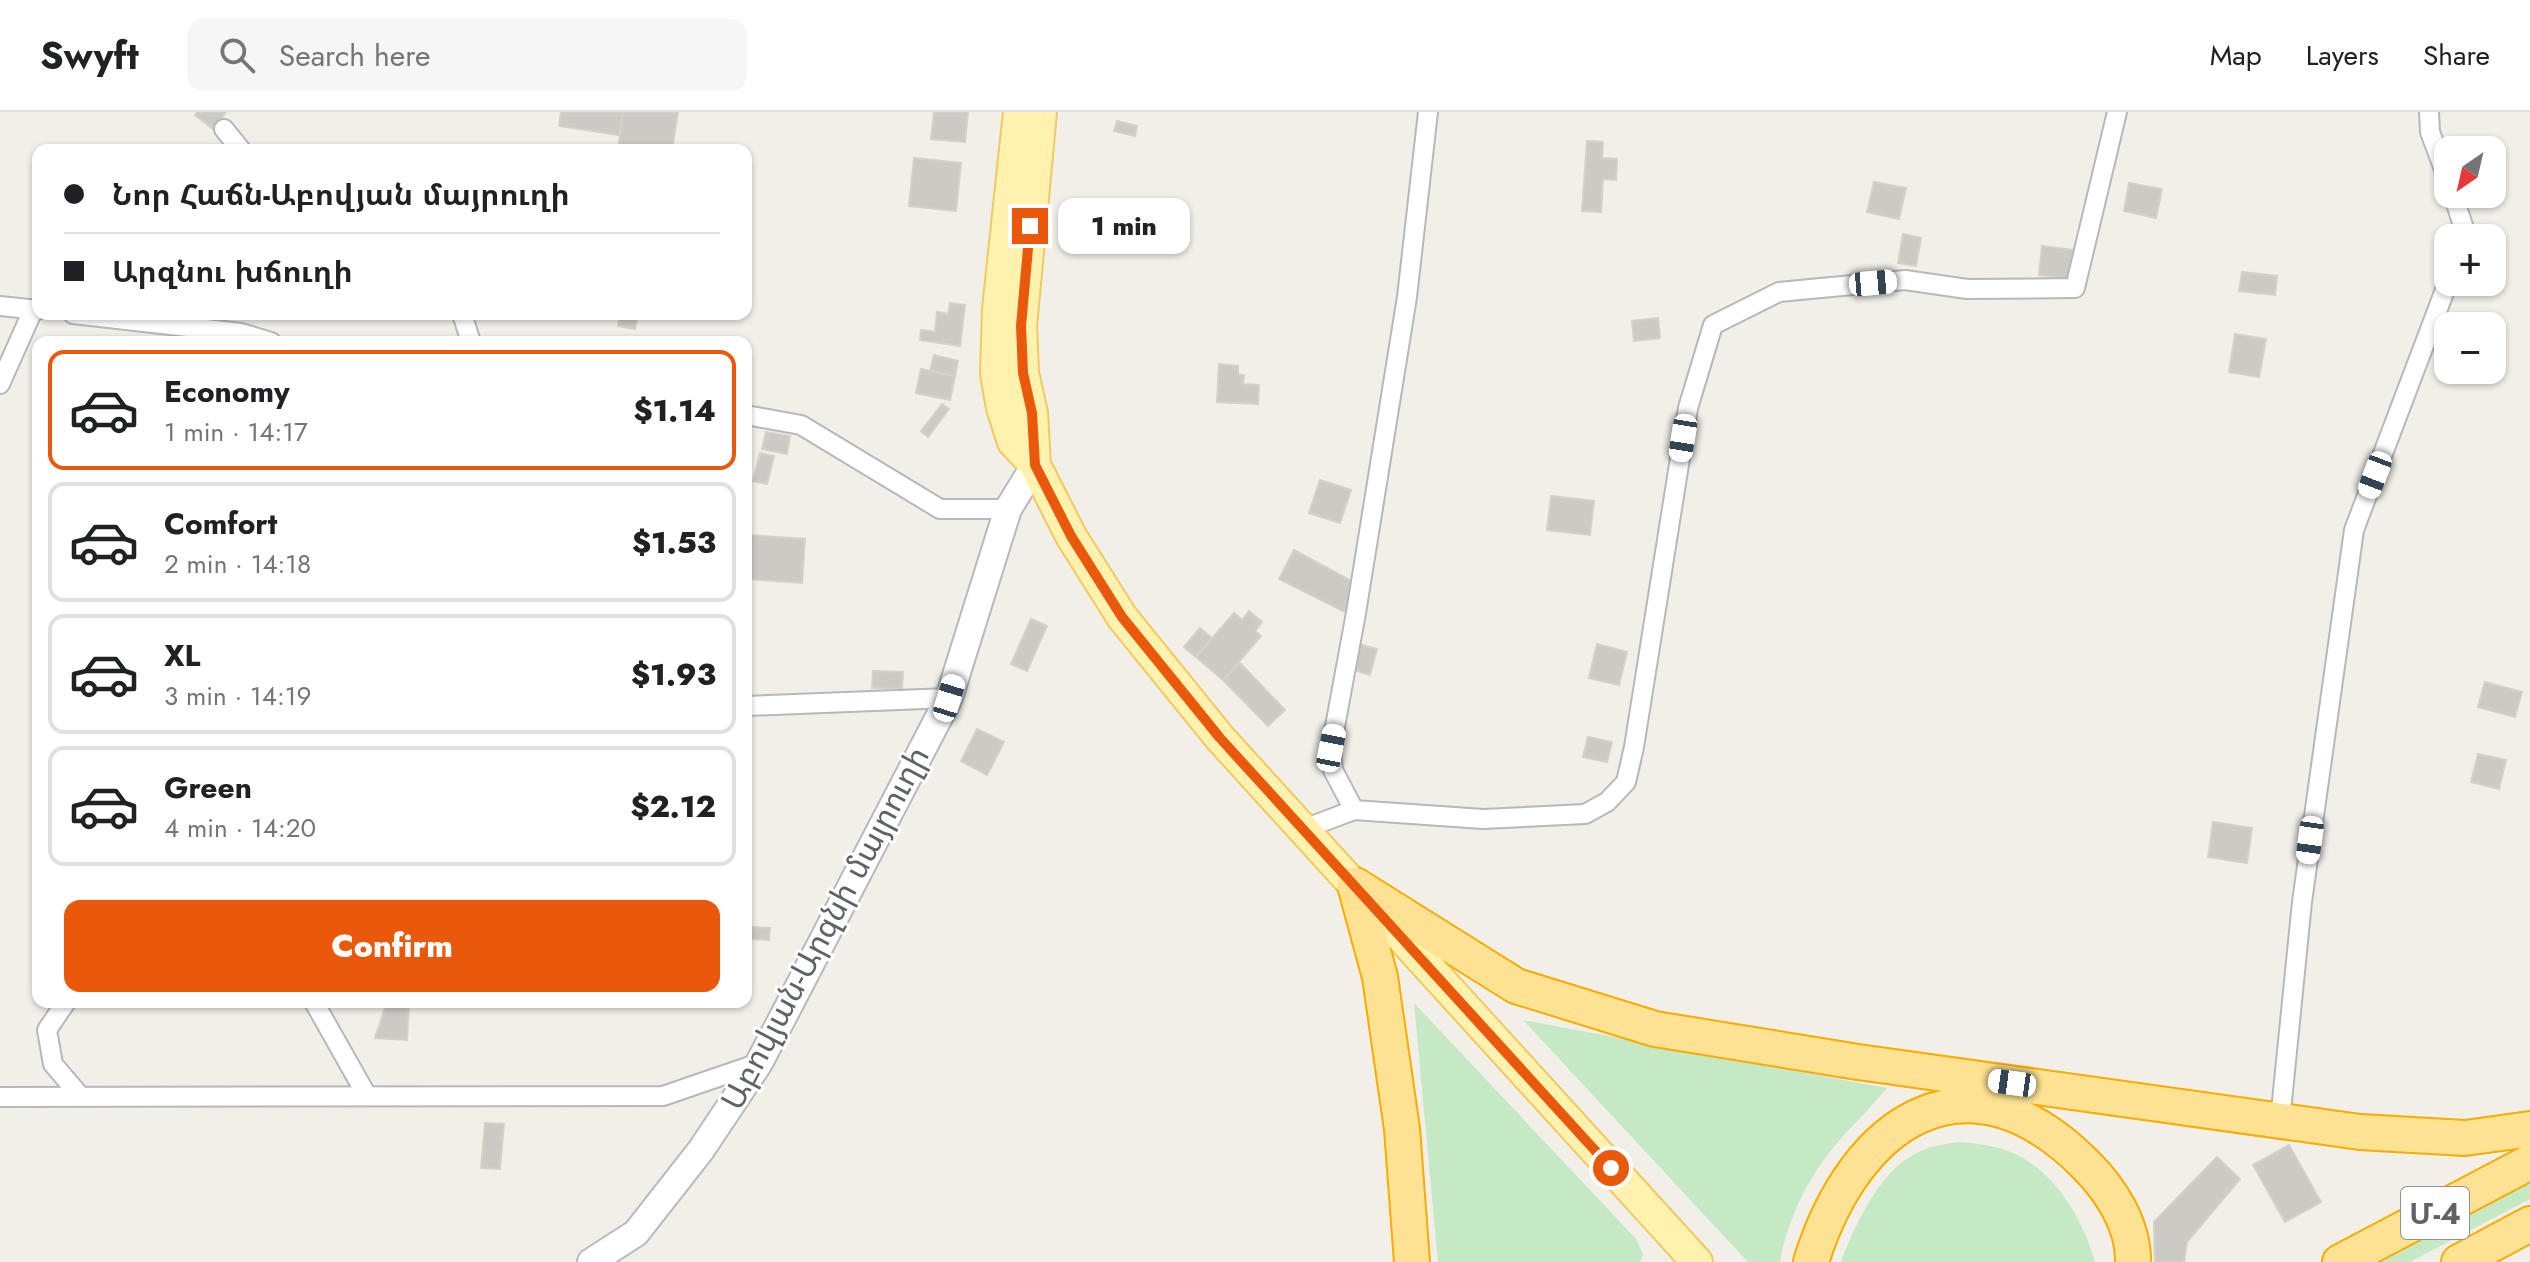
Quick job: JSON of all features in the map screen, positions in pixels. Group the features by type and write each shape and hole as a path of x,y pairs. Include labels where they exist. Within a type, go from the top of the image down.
{"highway":[{"path":"1355,885 1516,986 1655,1029 1858,1062 2360,1132 2465,1138 2530,1129"},
{"path":"1355,885 1380,977 1402,1129 1412,1262"},
{"path":"1811,1262 1825,1223 1846,1185 1877,1145 1907,1120 1952,1106 1976,1105 2005,1110 2037,1125 2069,1147 2096,1175 2119,1209 2128,1230 2133,1262"},
{"name":"Մ-4","path":"2340,1262 2530,1162"},
{"name":"Մ-4","path":"2459,1262 2530,1224"}],"main road":[{"path":"1019,112 998,309 996,374 1013,442 1035,465 1071,536 1122,617 1220,738 1697,1262"},
{"path":"1035,465 1032,413 1023,373 1021,326 1041,112"},
{"name":"Աբովյան-Արզնի մայրուղի","path":"591,1262 636,1233 701,1150 759,1063 949,698 1008,509 1035,465"}],"street":[{"path":"1354,810 1333,770 1331,748 1407,297 1428,112"},
{"path":"1304,829 1354,810 1483,819 1585,814 1607,802 1626,782 1629,770 1688,408 1713,325 1779,292 1905,280 1967,289 2075,288 2117,112"},
{"path":"2429,112 2434,143"},
{"path":"224,129 236,144"},
{"path":"2280,1121 2302,902 2354,530 2443,296"},
{"path":"0,306 32,310"},
{"path":"0,384 32,318"},
{"path":"186,320 242,323 262,336"},
{"path":"752,416 801,425 940,509 1008,509"},
{"path":"752,706 949,698"},
{"path":"62,1008 47,1030 53,1064 81,1097"},
{"path":"317,1008 367,1096"},
{"path":"0,1097 663,1096 759,1063"}],"green space":[{"path":"1414,1003 1636,1239 1643,1254 1640,1262 1438,1262"},
{"path":"1523,1020 1887,1088 1835,1146 1812,1178 1792,1219 1780,1262 1748,1262"},
{"path":"1961,1142 2009,1151 2044,1173 2075,1215 2095,1262 1841,1262 1869,1202 1901,1163 1936,1146"},
{"path":"2530,1182 2530,1199 2410,1262 2377,1262"}],"building":[{"path":"197,112 226,112 213,129 195,115"},
{"path":"561,112 623,112 619,135 559,126"},
{"path":"623,112 678,112 673,144 619,144"},
{"path":"934,112 968,112 965,142 931,139"},
{"path":"1117,121 1137,126 1135,136 1114,131"},
{"path":"1587,141 1603,142 1602,158 1617,159 1616,180 1603,179 1601,212 1582,211"},
{"path":"914,158 961,163 956,211 909,206"},
{"path":"1874,182 1906,188 1899,219 1867,212"},
{"path":"2129,183 2162,189 2156,218 2124,211"},
{"path":"1903,234 1921,238 1916,266 1898,263"},
{"path":"2042,246 2074,250 2071,279 2039,275"},
{"path":"2242,272 2277,276 2275,295 2239,291"},
{"path":"950,303 965,305 960,346 920,340 921,330 935,332 937,312 948,314"},
{"path":"1658,318 1660,338 1634,341 1632,321"},
{"path":"619,320 637,320 635,329 618,326"},
{"path":"2235,334 2266,339 2259,377 2229,372"},
{"path":"934,355 958,361 955,376 930,371"},
{"path":"1219,364 1238,366 1238,374 1244,375 1243,384 1259,385 1258,404 1217,402"},
{"path":"921,369 955,376 950,400 916,393"},
{"path":"942,404 949,409 928,437 921,431"},
{"path":"766,432 790,436 787,454 762,449"},
{"path":"760,453 774,456 767,484 753,481"},
{"path":"1320,480 1351,490 1340,523 1309,513"},
{"path":"1551,496 1594,501 1590,535 1547,530"},
{"path":"752,535 805,539 802,583 752,579"},
{"path":"1294,550 1357,584 1349,614 1279,579"},
{"path":"1249,611 1262,622 1255,631 1261,636 1223,680 1196,657 1234,613 1242,620"},
{"path":"1031,619 1047,626 1027,671 1011,664"},
{"path":"1200,628 1212,638 1196,657 1184,647"},
{"path":"1358,644 1377,649 1370,675 1351,669"},
{"path":"1597,644 1627,652 1619,685 1589,678"},
{"path":"1240,663 1285,710 1268,726 1223,680"},
{"path":"873,671 903,672 902,689 872,688"},
{"path":"2485,682 2522,692 2515,717 2478,707"},
{"path":"977,729 1004,742 987,775 961,761"},
{"path":"1588,737 1612,742 1607,762 1583,757"},
{"path":"2478,754 2506,760 2499,789 2471,782"},
{"path":"2213,822 2252,828 2247,863 2208,857"},
{"path":"752,927 770,928 769,940 752,939"},
{"path":"385,1008 409,1008 407,1040 375,1038"},
{"path":"485,1123 504,1124 500,1169 481,1168"},
{"path":"2289,1145 2321,1202 2285,1222 2253,1165"},
{"path":"2217,1157 2240,1179 2187,1242 2184,1262 2155,1262 2154,1222"}],"route":[{"path":"1030,226 1021,326 1023,373 1032,413 1035,465 1071,536 1122,617 1220,738 1611,1168"}]}
